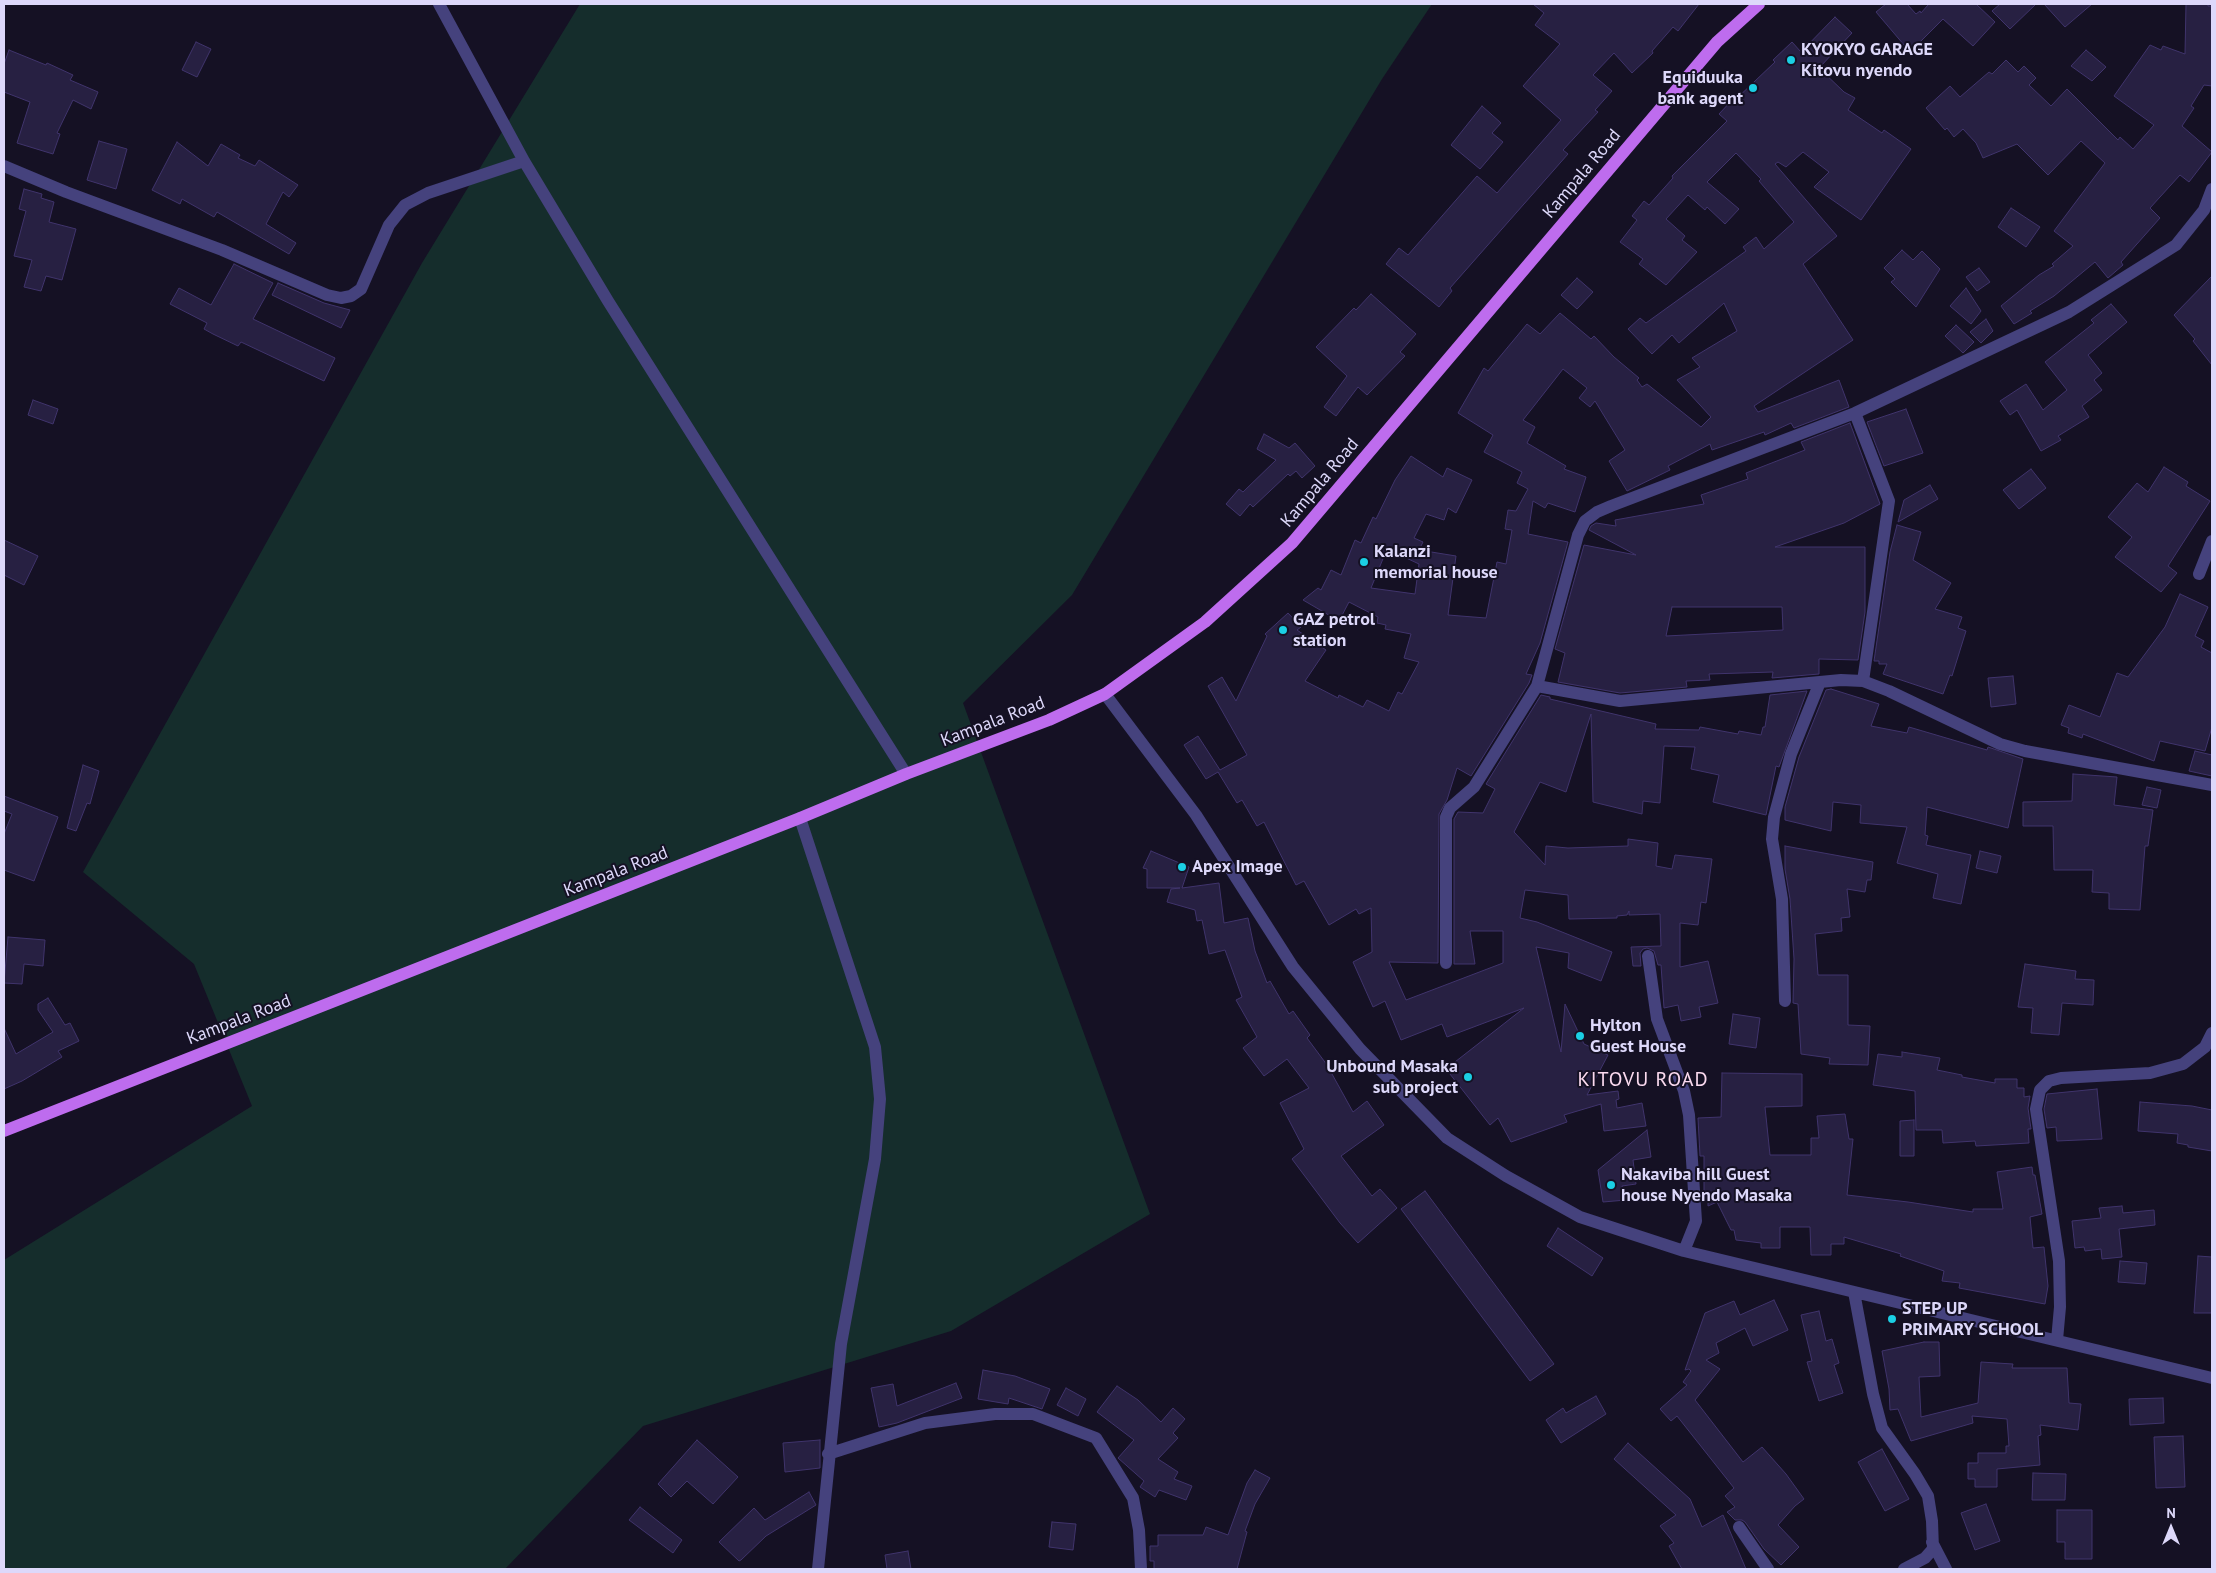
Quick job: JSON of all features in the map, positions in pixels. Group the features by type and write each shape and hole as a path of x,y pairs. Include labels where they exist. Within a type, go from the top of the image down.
{"main road":[{"name":"Kampala Road","path":"4,1131 800,818 906,774 1049,720 1105,694 1205,622 1292,543 1717,42 1759,5"}],"street":[{"path":"439,4 524,160 614,309 906,774"},
{"path":"4,166 66,192 222,250 327,295 340,298 351,296 361,289 389,225 405,205 428,193 524,160"},
{"path":"1446,963 1446,817 1450,808 1474,787 1537,686 1578,535 1584,521 1611,506 1855,413 2069,312 2176,245 2204,210 2212,189"},
{"path":"1855,413 1889,501 1863,681"},
{"path":"2198,574 2212,540"},
{"path":"1537,686 1620,701 1841,680 1863,681 1889,691 2000,744 2025,751 2212,785"},
{"path":"1785,1001 1782,899 1772,839 1774,817 1791,754 1820,682"},
{"path":"1105,694 1196,815 1293,967 1360,1049 1448,1138 1506,1176 1580,1216 1684,1251 2212,1378"},
{"path":"800,818 874,1047 880,1099 876,1160 841,1344 828,1454 818,1569"},
{"path":"1648,956 1657,1019 1684,1091 1688,1115 1696,1221 1684,1251"},
{"path":"2057,1340 2060,1307 2059,1261 2036,1109 2040,1090 2049,1081 2061,1078 2150,1073 2183,1064 2205,1047 2212,1033"},
{"path":"1854,1292 1882,1428 1916,1474 1928,1496 1932,1521 1933,1549 1925,1558 1904,1569"},
{"path":"828,1454 926,1423 995,1414 1033,1414 1096,1438 1133,1498 1139,1530 1141,1569"},
{"path":"1739,1527 1768,1569"},
{"path":"1932,1542 1946,1569"}],"green space":[{"path":"580,4 1432,4 1382,79 1072,595 963,703 1150,1214 951,1331 643,1426 505,1569 4,1569 4,1260 252,1106 194,964 83,872 422,263"}],"building":[{"path":"1533,4 1699,4 1678,31 1673,27 1652,51 1653,53 1632,73 1614,53 1593,75 1612,91 1595,110 1598,112 1563,150 1568,154 1450,288 1452,291 1439,307 1386,264 1399,248 1408,255 1477,176 1497,193 1561,120 1523,86 1560,44 1535,25 1544,13"},
{"path":"1886,4 1907,4 1916,14 1920,11 1921,13 1927,4 1976,4 1995,22 1973,46 1943,19 1910,52 1876,12"},
{"path":"2000,4 2036,4 2010,29 1992,11"},
{"path":"2044,4 2092,4 2065,27"},
{"path":"2186,4 2208,4 2208,6 2212,6 2212,86 2204,85 2191,106 2194,108 2182,126 2212,152 2189,182 2180,175 2150,208 2160,218 2121,262 2123,265 2108,278 2095,262 2054,296 2030,311 2032,313 2014,324 2001,306 2039,275 2054,266 2052,264 2073,246 2054,231 2105,163 2081,141 2048,175 2017,144 1983,158 1976,143 1963,129 1954,137 1947,128 1945,130 1926,108 1950,86 1960,97 1989,72 1992,74 2006,60 2018,72 2024,66 2036,78 2029,85 2051,106 2067,89 2118,140 2120,137 2133,149 2154,125 2114,96 2150,45 2161,50 2163,46 2185,54"},
{"path":"1835,17 1852,33 1819,68 1844,92 1855,98 1848,110 1882,133 1884,130 1911,149 1861,220 1814,187 1829,172 1803,152 1786,167 1778,162 1775,164 1837,236 1803,264 1853,340 1754,406 1758,412 1839,380 1849,407 1794,428 1791,423 1765,435 1764,432 1712,450 1710,444 1668,466 1670,470 1627,491 1609,461 1625,450 1595,401 1590,407 1579,398 1587,388 1563,369 1523,420 1535,427 1527,443 1566,466 1564,469 1586,477 1575,512 1548,503 1545,508 1533,501 1528,534 1568,542 1540,643 1526,674 1532,675 1529,683 1471,776 1457,768 1447,800 1439,814 1438,963 1389,962 1406,1000 1503,963 1503,931 1470,931 1475,964 1454,964 1454,819 1458,812 1483,813 1495,789 1486,784 1541,695 1550,697 1550,699 1656,724 1655,729 1699,730 1700,727 1738,734 1739,731 1761,735 1763,727 1765,727 1770,695 1807,691 1779,767 1776,766 1766,815 1713,802 1719,775 1691,769 1695,747 1664,746 1660,803 1643,801 1642,814 1593,802 1591,714 1566,792 1540,782 1514,832 1545,865 1546,846 1568,848 1628,846 1628,839 1658,843 1656,866 1672,869 1675,855 1712,859 1706,903 1701,902 1698,925 1680,923 1680,967 1708,961 1718,1003 1699,1007 1701,1017 1681,1021 1678,1005 1664,1008 1661,965 1658,965 1654,951 1647,948 1643,949 1640,953 1641,966 1633,966 1631,947 1661,946 1660,914 1629,915 1629,911 1627,915 1617,916 1617,918 1569,919 1568,895 1525,890 1520,918 1537,922 1612,952 1601,981 1568,968 1569,953 1536,947 1561,1052 1565,1004 1584,1044 1608,1055 1587,1095 1618,1091 1617,1108 1642,1103 1646,1126 1604,1131 1601,1104 1564,1115 1567,1122 1511,1142 1498,1118 1490,1125 1446,1069 1524,1008 1447,1037 1442,1024 1401,1040 1385,1001 1373,1007 1353,962 1372,952 1371,908 1359,914 1356,909 1329,925 1304,881 1296,885 1264,822 1257,826 1242,800 1237,803 1218,772 1206,779 1184,745 1198,736 1220,770 1247,755 1208,686 1222,677 1236,701 1267,636 1265,634 1288,613 1301,627 1297,630 1326,650 1305,681 1338,698 1339,695 1363,707 1367,700 1389,711 1398,692 1402,694 1419,662 1404,658 1411,634 1385,629 1386,625 1377,623 1378,617 1349,602 1339,621 1303,600 1318,588 1321,590 1331,570 1341,575 1355,540 1361,543 1373,517 1376,519 1395,480 1411,456 1443,477 1447,468 1472,480 1456,513 1448,508 1444,520 1426,514 1414,538 1423,542 1419,550 1456,556 1448,615 1486,618 1497,562 1506,564 1512,530 1505,529 1508,510 1516,511 1528,489 1517,483 1522,472 1484,452 1493,435 1458,413 1484,368 1488,371 1527,324 1540,334 1560,313 1591,339 1594,336 1614,357 1639,378 1637,380 1642,387 1647,384 1701,427 1711,417 1677,380 1700,367 1692,358 1737,331 1724,303 1679,343 1672,335 1652,354 1628,329 1640,318 1646,323 1746,251 1743,247 1756,237 1764,249 1794,222 1759,181 1761,179 1736,153 1707,182 1739,209 1725,224 1707,207 1705,210 1688,195 1666,219 1685,236 1682,240 1697,252 1666,285 1639,264 1643,259 1620,242 1637,220 1632,216 1644,201 1649,205 1673,178 1672,176 1727,121 1719,114 1733,99 1734,101 1775,62 1773,60 1792,42 1801,52","holes":["1387,549 1419,564 1415,594 1371,588"]},
{"path":"196,42 211,49 197,77 182,70"},
{"path":"9,50 46,65 47,63 73,75 70,80 98,92 91,109 73,100 57,133 60,134 53,154 17,143 30,102 4,92 4,64"},
{"path":"2086,50 2106,67 2092,81 2071,66"},
{"path":"1482,106 1501,123 1492,133 1503,142 1480,169 1451,145"},
{"path":"99,141 127,149 116,189 87,180"},
{"path":"177,142 208,166 221,144 240,155 238,158 255,166 259,160 298,185 289,197 283,192 266,224 296,243 289,254 217,212 214,217 182,199 180,204 152,190"},
{"path":"24,189 42,194 41,198 54,202 49,222 76,229 62,280 46,276 41,291 24,287 32,260 14,256 26,211 19,209"},
{"path":"2011,208 2040,227 2026,247 1998,227"},
{"path":"1902,250 1913,260 1922,251 1940,269 1916,307 1891,282 1895,279 1884,268"},
{"path":"234,264 273,283 253,319 335,358 324,381 241,342 238,346 213,334 204,329 207,323 170,304 179,288 211,305"},
{"path":"1979,268 1990,282 1977,291 1966,277"},
{"path":"2212,276 2212,365 2193,341 2195,339 2174,315"},
{"path":"1577,278 1593,292 1577,309 1561,295"},
{"path":"278,283 324,303 350,310 341,328 272,295"},
{"path":"1966,288 1981,311 1971,324 1950,306"},
{"path":"1371,294 1416,334 1400,352 1405,356 1367,395 1358,387 1336,416 1324,407 1347,376 1316,347 1354,308 1356,310"},
{"path":"2111,304 2127,322 2088,355 2102,373 2094,380 2102,390 2082,406 2089,417 2058,436 2061,440 2041,451 2017,410 2010,415 2000,401 2026,384 2043,410 2067,390 2045,362 2094,323 2091,320"},
{"path":"1986,319 1993,331 1981,343 1970,332"},
{"path":"1956,325 1974,342 1963,353 1945,336"},
{"path":"33,400 58,409 53,424 28,415"},
{"path":"1906,409 1923,453 1884,466 1867,422"},
{"path":"1850,423 1880,504 1844,523 1775,547 1865,547 1865,612 1858,660 1819,659 1819,674 1772,678 1773,672 1709,674 1710,680 1686,681 1687,687 1620,693 1558,682 1565,653 1555,649 1584,545 1636,555 1589,530 1591,526 1596,523 1616,526 1615,520 1704,504 1701,495 1748,479 1746,473 1805,450 1801,442","holes":["1672,607 1782,607 1783,630 1666,636"]},
{"path":"1264,434 1289,448 1295,443 1315,466 1302,478 1296,471 1290,476 1288,474 1253,507 1250,504 1240,516 1226,504 1239,489 1243,492 1276,460 1257,449"},
{"path":"2164,467 2188,482 2186,486 2210,501 2168,566 2177,573 2161,592 2115,557 2132,537 2108,517 2137,483 2148,492"},
{"path":"2031,469 2046,488 2019,509 2003,490"},
{"path":"1930,485 1938,499 1898,522 1904,500"},
{"path":"1897,525 1921,532 1913,560 1951,583 1935,609 1962,617 1958,628 1966,631 1952,676 1950,675 1943,694 1883,674 1887,664 1879,664 1879,661 1874,661 1890,552"},
{"path":"4,540 38,556 24,585 4,575"},
{"path":"2180,594 2208,607 2195,636 2204,641 2201,647 2212,653 2212,727 2205,751 2160,741 2154,761 2083,734 2082,738 2068,733 2069,728 2061,725 2069,705 2100,717 2117,673 2128,677 2165,627"},
{"path":"2013,676 2016,704 1991,707 1988,678"},
{"path":"1831,689 1879,704 1871,726 1907,733 1909,727 1987,750 1988,747 2023,759 2008,828 1927,807 1925,835 1928,836 1926,845 1971,855 1961,904 1933,898 1938,874 1897,863 1907,827 1860,823 1861,805 1833,802 1831,831 1785,820 1785,807 1799,757 1826,690"},
{"path":"2195,751 2212,755 2212,776 2189,771"},
{"path":"83,765 99,771 90,804 87,803 76,831 67,828"},
{"path":"2073,774 2117,777 2114,805 2153,810 2148,846 2145,846 2140,910 2109,909 2109,893 2092,892 2093,870 2054,870 2053,826 2023,826 2023,802 2072,801"},
{"path":"2147,787 2161,790 2157,808 2142,805"},
{"path":"4,796 58,817 34,881 4,870 4,834 12,814 4,811"},
{"path":"1785,846 1873,862 1871,880 1867,880 1865,892 1847,889 1850,917 1841,918 1842,931 1815,934 1818,975 1848,975 1848,1025 1870,1026 1868,1065 1829,1064 1830,1058 1801,1054 1798,1004 1793,1003 1794,959 1790,899 1785,869"},
{"path":"1151,851 1189,867 1182,888 1219,883 1224,923 1248,918 1255,951 1267,983 1270,981 1289,1014 1293,1011 1310,1035 1307,1038 1333,1073 1353,1112 1367,1101 1384,1125 1341,1156 1372,1196 1380,1189 1397,1208 1358,1243 1340,1223 1292,1159 1304,1149 1280,1103 1309,1088 1287,1059 1264,1076 1243,1048 1257,1037 1236,1000 1242,997 1225,950 1209,954 1202,920 1197,921 1195,910 1167,902 1171,889 1180,888 1147,888 1147,869 1143,868"},
{"path":"1980,851 2001,856 1997,873 1976,868"},
{"path":"8,937 45,940 43,966 24,964 22,984 4,983"},
{"path":"2025,964 2076,971 2075,979 2094,980 2093,1005 2062,1003 2059,1035 2031,1033 2033,1008 2018,1007"},
{"path":"48,998 65,1025 70,1023 79,1041 58,1051 62,1057 22,1081 4,1089 4,1028 16,1054 53,1032 38,1010 38,1004"},
{"path":"1733,1014 1760,1018 1756,1048 1729,1044"},
{"path":"1902,1052 1940,1058 1937,1070 1962,1075 1962,1077 1995,1083 1995,1079 2017,1079 2017,1088 2024,1088 2024,1097 2030,1096 2028,1108 2031,1129 2028,1129 2029,1143 1976,1146 1975,1141 1943,1143 1942,1130 1916,1130 1915,1091 1873,1085 1878,1054 1902,1057"},
{"path":"1722,1073 1802,1074 1802,1106 1765,1107 1770,1155 1811,1155 1811,1138 1819,1138 1817,1116 1845,1114 1849,1139 1853,1139 1847,1195 1973,1212 1973,1209 2003,1209 1997,1172 2032,1167 2042,1214 2030,1217 2033,1248 2044,1247 2048,1286 2045,1304 1959,1288 1960,1283 1942,1281 1944,1271 1900,1256 1901,1254 1844,1237 1844,1244 1831,1244 1831,1255 1811,1255 1810,1227 1780,1227 1780,1248 1761,1248 1761,1243 1736,1240 1734,1230 1731,1230 1717,1202 1708,1206 1708,1191 1704,1191 1704,1156 1700,1156 1698,1118 1721,1117"},
{"path":"2097,1089 2102,1139 2057,1141 2056,1127 2047,1128 2044,1109 2047,1094"},
{"path":"2140,1102 2192,1106 2212,1110 2212,1151 2177,1143 2178,1134 2138,1131"},
{"path":"1914,1120 1914,1156 1900,1156 1900,1121"},
{"path":"1647,1130 1651,1157 1633,1160 1636,1184 1622,1186 1626,1200 1603,1202 1598,1170"},
{"path":"1425,1191 1554,1364 1530,1381 1401,1209"},
{"path":"2122,1206 2123,1213 2154,1210 2155,1225 2119,1229 2122,1257 2102,1259 2101,1249 2085,1251 2084,1247 2075,1248 2072,1221 2101,1218 2099,1208"},
{"path":"1558,1228 1603,1258 1592,1276 1547,1246"},
{"path":"2198,1256 2212,1257 2212,1313 2194,1313"},
{"path":"2120,1261 2147,1263 2145,1284 2118,1282"},
{"path":"1774,1300 1788,1330 1753,1346 1745,1328 1716,1343 1719,1353 1706,1360 1720,1369 1695,1400 1743,1462 1762,1447 1786,1474 1804,1499 1778,1525 1799,1547 1781,1565 1764,1549 1745,1522 1735,1520 1727,1512 1735,1507 1725,1496 1734,1488 1677,1416 1671,1421 1660,1409 1687,1385 1683,1382 1691,1371 1689,1369 1685,1370 1705,1313 1734,1301 1740,1315"},
{"path":"1819,1311 1826,1341 1832,1339 1839,1363 1834,1365 1843,1393 1819,1401 1807,1362 1812,1361 1801,1315"},
{"path":"1924,1342 1939,1342 1940,1376 1919,1377 1921,1417 1978,1403 1981,1362 2013,1364 2012,1368 2067,1368 2069,1403 2081,1404 2078,1430 2040,1425 2041,1435 2038,1436 2040,1465 1997,1469 1997,1487 1975,1487 1975,1479 1968,1479 1968,1463 1978,1463 1978,1453 2006,1453 2006,1446 2009,1446 2007,1419 1972,1416 1973,1423 1911,1441 1898,1409 1890,1410 1889,1389 1882,1351"},
{"path":"983,1370 1015,1376 1050,1389 1042,1409 1009,1398 1008,1404 978,1399"},
{"path":"956,1383 962,1398 897,1423 879,1427 871,1388 893,1384 897,1406"},
{"path":"1117,1386 1138,1400 1161,1422 1173,1408 1185,1419 1173,1433 1178,1438 1158,1459 1178,1472 1174,1479 1192,1486 1186,1500 1159,1490 1155,1497 1140,1487 1144,1481 1118,1458 1134,1440 1097,1412"},
{"path":"1066,1388 1086,1399 1078,1416 1057,1405"},
{"path":"1596,1396 1606,1414 1561,1443 1546,1420 1563,1408 1566,1413"},
{"path":"2163,1398 2164,1423 2130,1425 2129,1399"},
{"path":"2183,1436 2185,1487 2156,1488 2154,1437"},
{"path":"697,1440 738,1477 713,1504 687,1481 671,1497 658,1484"},
{"path":"820,1440 820,1468 785,1472 783,1443"},
{"path":"1628,1443 1690,1499 1702,1527 1723,1515 1746,1569 1682,1569 1669,1546 1674,1543 1660,1526 1676,1515 1614,1459"},
{"path":"1882,1449 1909,1499 1885,1511 1858,1462"},
{"path":"1255,1470 1270,1478 1255,1504 1245,1531 1247,1532 1237,1569 1154,1569 1154,1561 1150,1561 1150,1546 1158,1546 1158,1535 1203,1535 1206,1527 1228,1535 1247,1483"},
{"path":"2033,1473 2066,1474 2065,1500 2032,1500"},
{"path":"809,1492 816,1505 766,1536 741,1560 739,1561 719,1542 754,1508 765,1520"},
{"path":"1986,1504 2000,1541 1975,1550 1961,1513"},
{"path":"640,1507 682,1540 673,1553 629,1520"},
{"path":"2057,1510 2092,1510 2092,1559 2065,1559 2065,1542 2057,1542"},
{"path":"1052,1522 1076,1524 1073,1550 1049,1547"},
{"path":"908,1551 911,1569 887,1569 885,1555"}],"place":[{"name":"KYOKYO GARAGE Kitovu nyendo","path":"1791,60"},
{"name":"Equiduuka bank agent","path":"1753,88"},
{"name":"Kalanzi memorial house","path":"1364,562"},
{"name":"GAZ petrol station","path":"1283,630"},
{"name":"Apex Image","path":"1182,867"},
{"name":"Hylton Guest House","path":"1580,1036"},
{"name":"Unbound Masaka sub project","path":"1468,1077"},
{"name":"Nakaviba hill Guest house Nyendo Masaka","path":"1611,1185"},
{"name":"STEP UP PRIMARY SCHOOL","path":"1892,1319"}],"district":[{"name":"KITOVU ROAD","path":"1643,1080"}]}
